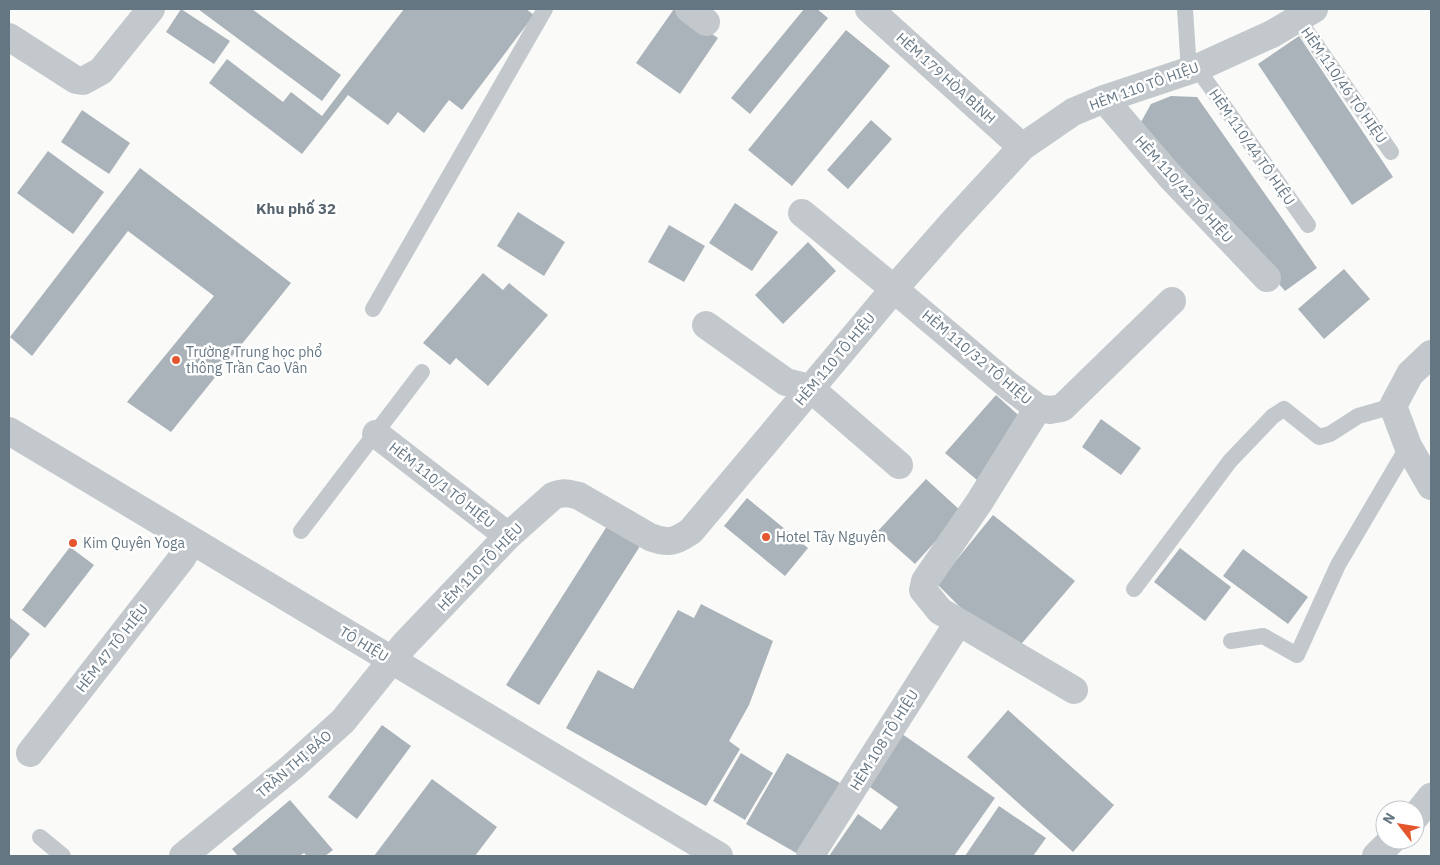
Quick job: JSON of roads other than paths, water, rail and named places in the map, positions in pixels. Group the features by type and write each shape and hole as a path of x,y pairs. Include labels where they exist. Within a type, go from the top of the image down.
{"street":[{"path":"12,44 76,80 83,81 101,71 150,9"},
{"name":"HẺM 179 HÒA BÌNH","path":"869,9 1022,147"},
{"name":"HẺM 110 TÔ HIỆU","path":"392,660 508,536 553,496 561,493 570,493 579,496 650,537 671,542 680,539 691,531 894,289 1022,147 1073,112 1104,99 1193,70 1272,34 1306,14"},
{"name":"HẺM 110/42 TÔ HIỆU","path":"1104,99 1169,175 1267,278"},
{"name":"HẺM 110/32 TÔ HIỆU","path":"802,213 1009,386 1038,408 1050,410 1062,408 1172,301"},
{"path":"706,325 786,382 810,388 899,465"},
{"path":"1431,354 1410,374 1393,406 1408,446 1431,486"},
{"path":"1038,408 980,501 925,581 923,590 940,611 958,623 987,638 1074,690"},
{"name":"TÔ HIỆU","path":"9,432 719,856"},
{"name":"HẺM 110/1 TÔ HIỆU","path":"376,434 508,536"},
{"name":"HẺM 47 TÔ HIỆU","path":"30,753 182,558 192,541"},
{"name":"HẺM 108 TÔ HIỆU","path":"810,856 958,623"},
{"name":"TRẦN THỊ BÁO","path":"183,856 292,768 343,721 392,660"}],"lane":[{"path":"373,309 545,9"},
{"path":"1184,9 1193,70"},
{"name":"HẺM 110/46 TÔ HIỆU","path":"1306,14 1391,152"},
{"name":"HẺM 110/44 TÔ HIỆU","path":"1193,70 1308,225"},
{"path":"301,531 422,372"},
{"path":"1134,589 1230,461 1273,416 1284,409 1318,437 1330,434 1358,416 1393,406"},
{"path":"1231,641 1263,636 1297,655 1338,565 1408,446"},
{"path":"40,837 63,856"}],"place":[{"name":"Trường Trung học phổ thông Trần Cao Vân","path":"176,360"},
{"name":"Hotel Tây Nguyên","path":"766,537"},
{"name":"Kim Quyên Yoga","path":"73,543"}],"district":[{"name":"Khu phố 32","path":"296,209"}]}
